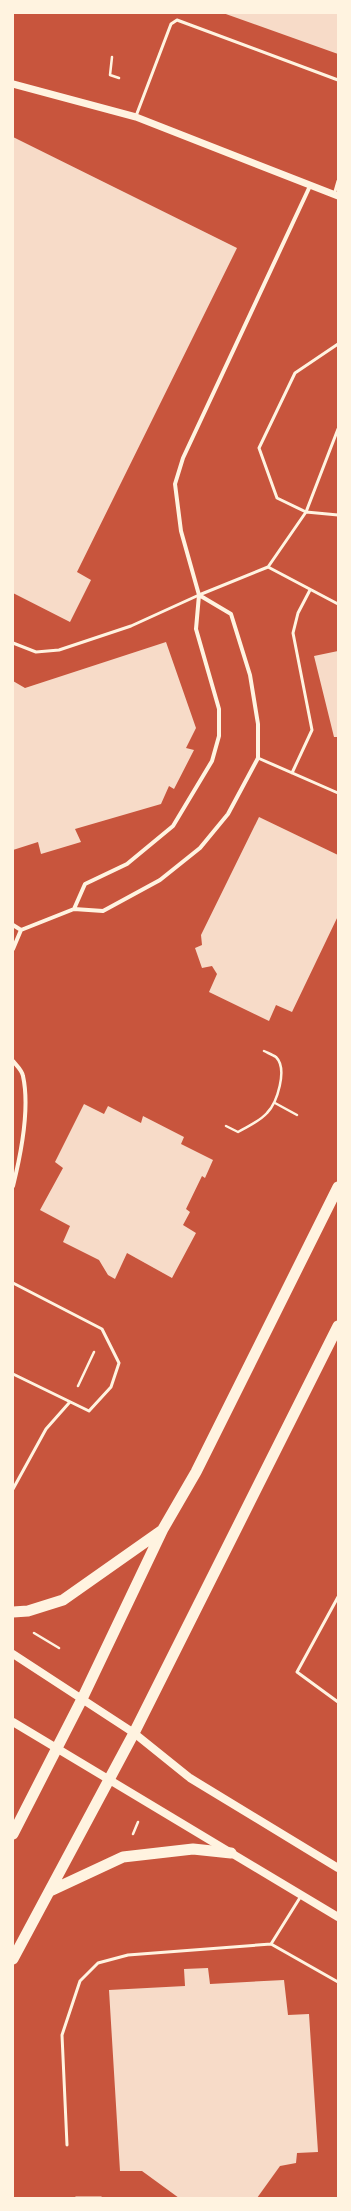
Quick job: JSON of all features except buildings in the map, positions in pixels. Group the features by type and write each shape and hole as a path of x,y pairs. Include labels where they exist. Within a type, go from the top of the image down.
{"highway":[{"path":"13,1834 82,1699 163,1530 196,1472 338,1187"},
{"path":"13,1959 134,1733 338,1326"},
{"path":"13,1612 28,1611 63,1600 163,1530"},
{"path":"50,1891 123,1857 193,1848 231,1853"}],"main road":[{"path":"13,1654 134,1733 190,1778 338,1868"},
{"path":"13,1722 338,1917"}],"street":[{"path":"13,84 136,117 336,195"},
{"path":"74,909 85,884 127,864 173,826 212,761 219,736 219,709 196,629 199,595 181,531 175,484 183,458 310,186"},
{"path":"13,949 21,930 74,909 103,911 160,880 200,848 228,814 258,758 258,724 250,674 231,614 199,595"},
{"path":"13,926 21,930"},
{"path":"13,1060 23,1074 25,1102 20,1160 13,1186"}],"lane":[{"path":"136,117 171,24 177,20 338,80"},
{"path":"336,195 338,181"},
{"path":"338,344 295,373 259,448 277,498 306,512 338,515"},
{"path":"13,643 36,652 59,650 131,626 199,595 268,567 306,512 338,429"},
{"path":"268,567 338,604"},
{"path":"292,773 312,730 293,633 298,613 310,590"},
{"path":"258,758 338,794"},
{"path":"13,1282 102,1330 120,1363 111,1387 88,1411 13,1374"},
{"path":"13,1489 46,1429 69,1402"},
{"path":"338,1597 298,1672 338,1702"},
{"path":"271,1944 302,1896"},
{"path":"67,2145 62,2035 80,1981 98,1963 128,1955 271,1944 338,1982"},
{"path":"76,2198 101,2198"}],"path":[{"path":"112,57 110,75 120,78"},
{"path":"226,1126 238,1132 258,1121 275,1102 280,1080 278,1061 276,1057 264,1051"},
{"path":"275,1102 297,1115"},
{"path":"80,1380 91,1358"},
{"path":"33,1632 59,1648"},
{"path":"130,1840 138,1822"}]}
